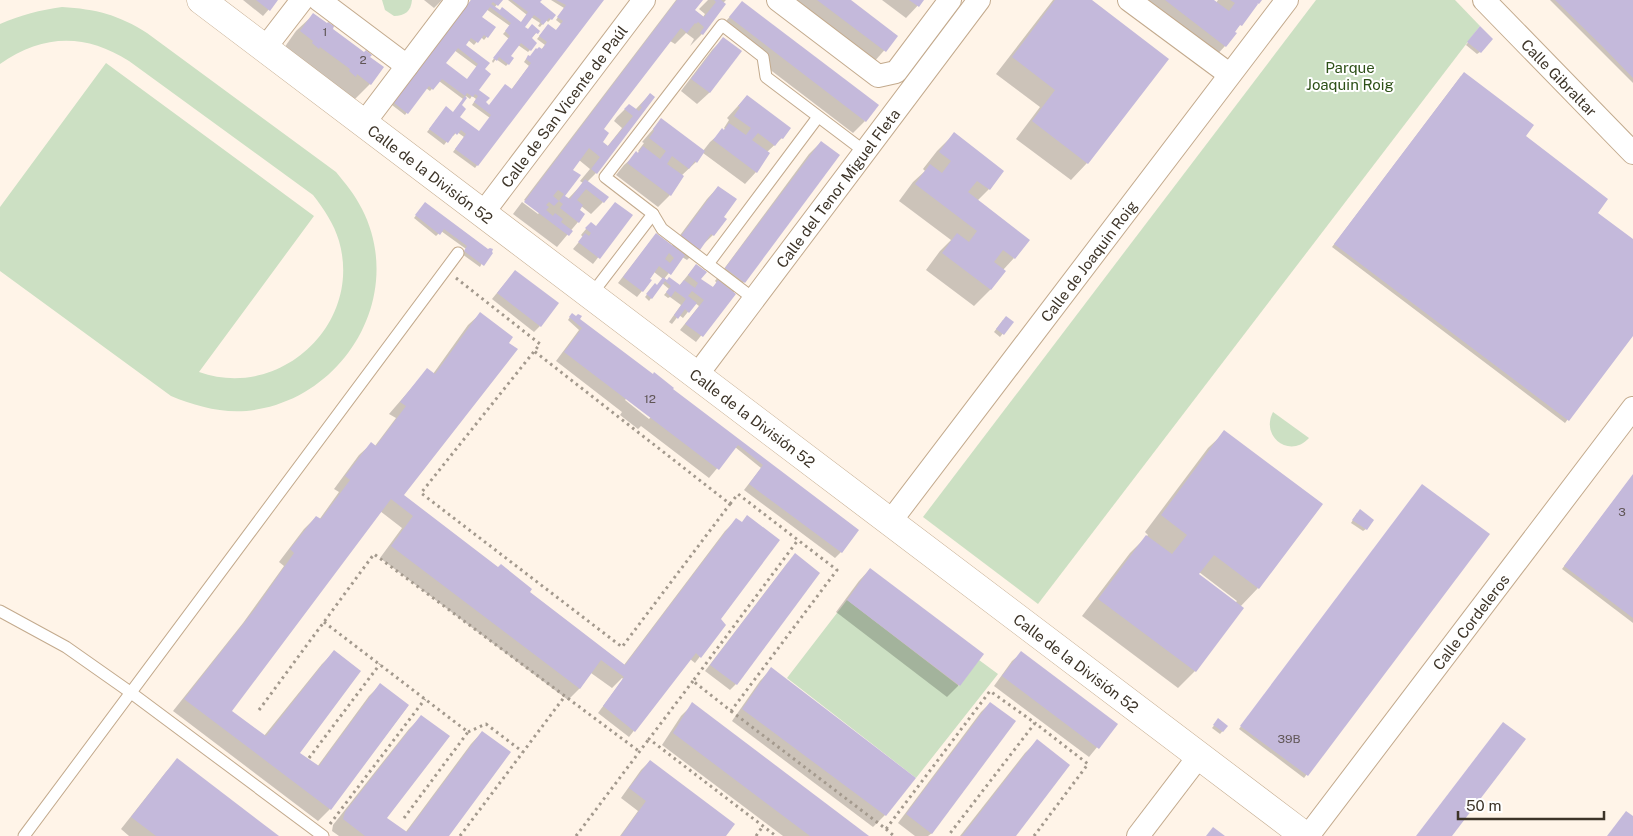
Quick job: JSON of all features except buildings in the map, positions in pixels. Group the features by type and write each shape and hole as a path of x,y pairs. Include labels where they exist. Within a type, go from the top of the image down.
{"main road":[{"name":"Calle de la División 52","path":"201,0 1306,836"}],"street":[{"path":"265,48 302,0"},
{"path":"319,0 407,66"},
{"path":"364,123 457,0"},
{"name":"Calle de San Vicente de Paúl","path":"483,214 644,0"},
{"path":"778,0 878,76 896,72 950,0"},
{"name":"Calle del Tenor Miguel Fleta","path":"696,375 979,0"},
{"path":"1129,0 1230,74"},
{"name":"Calle de Joaquin Roig","path":"890,522 1287,0"},
{"name":"Calle Gibraltar","path":"1484,0 1633,153"},
{"name":"Calle Cordeleros","path":"1306,836 1633,408"},
{"path":"1138,836 1199,756"}],"lane":[{"path":"754,299 662,229 653,214 605,177 722,25 763,57 766,77 864,151"},
{"path":"708,264 818,117"},
{"path":"591,295 653,214"},
{"path":"24,836 458,253"},
{"path":"0,611 66,646 322,835"}],"path":[{"path":"445,270 540,344 421,493 622,647 738,494 837,570 731,711"},
{"path":"534,351 730,504"},
{"path":"576,836 798,540"},
{"path":"259,710 374,554 640,752"},
{"path":"324,622 468,732"},
{"path":"309,758 380,664"},
{"path":"692,681 894,836"},
{"path":"886,830 990,691 1088,764 1034,836"},
{"path":"460,836 565,696"},
{"path":"322,835 425,699"},
{"path":"948,836 1035,723"},
{"path":"404,818 468,732 486,724 523,752"},
{"path":"649,740 776,836"},
{"path":"756,836 763,826"}],"green space":[{"path":"382,0 412,0 407,12 394,16 385,10"},
{"name":"Parque Joaquin Roig","path":"1316,0 1455,0 1480,26 1038,604 923,517"},
{"path":"62,7 86,9 117,17 147,33 336,172 353,194 362,209 373,240 376,272 372,303 361,332 344,358 322,380 295,397 264,408 252,410 216,410 182,400 171,396 0,271 0,207 106,63 314,216 199,372 229,378 258,375 285,365 308,348 327,327 339,301 343,272 339,241 328,217 313,195 129,61 96,45 64,41 48,42 32,47 0,64 0,24 31,13"},
{"path":"1273,412 1309,438 1301,444 1294,446 1286,446 1279,442 1270,430"},
{"path":"847,600 959,686 979,660 998,674 916,778 787,678"}]}
